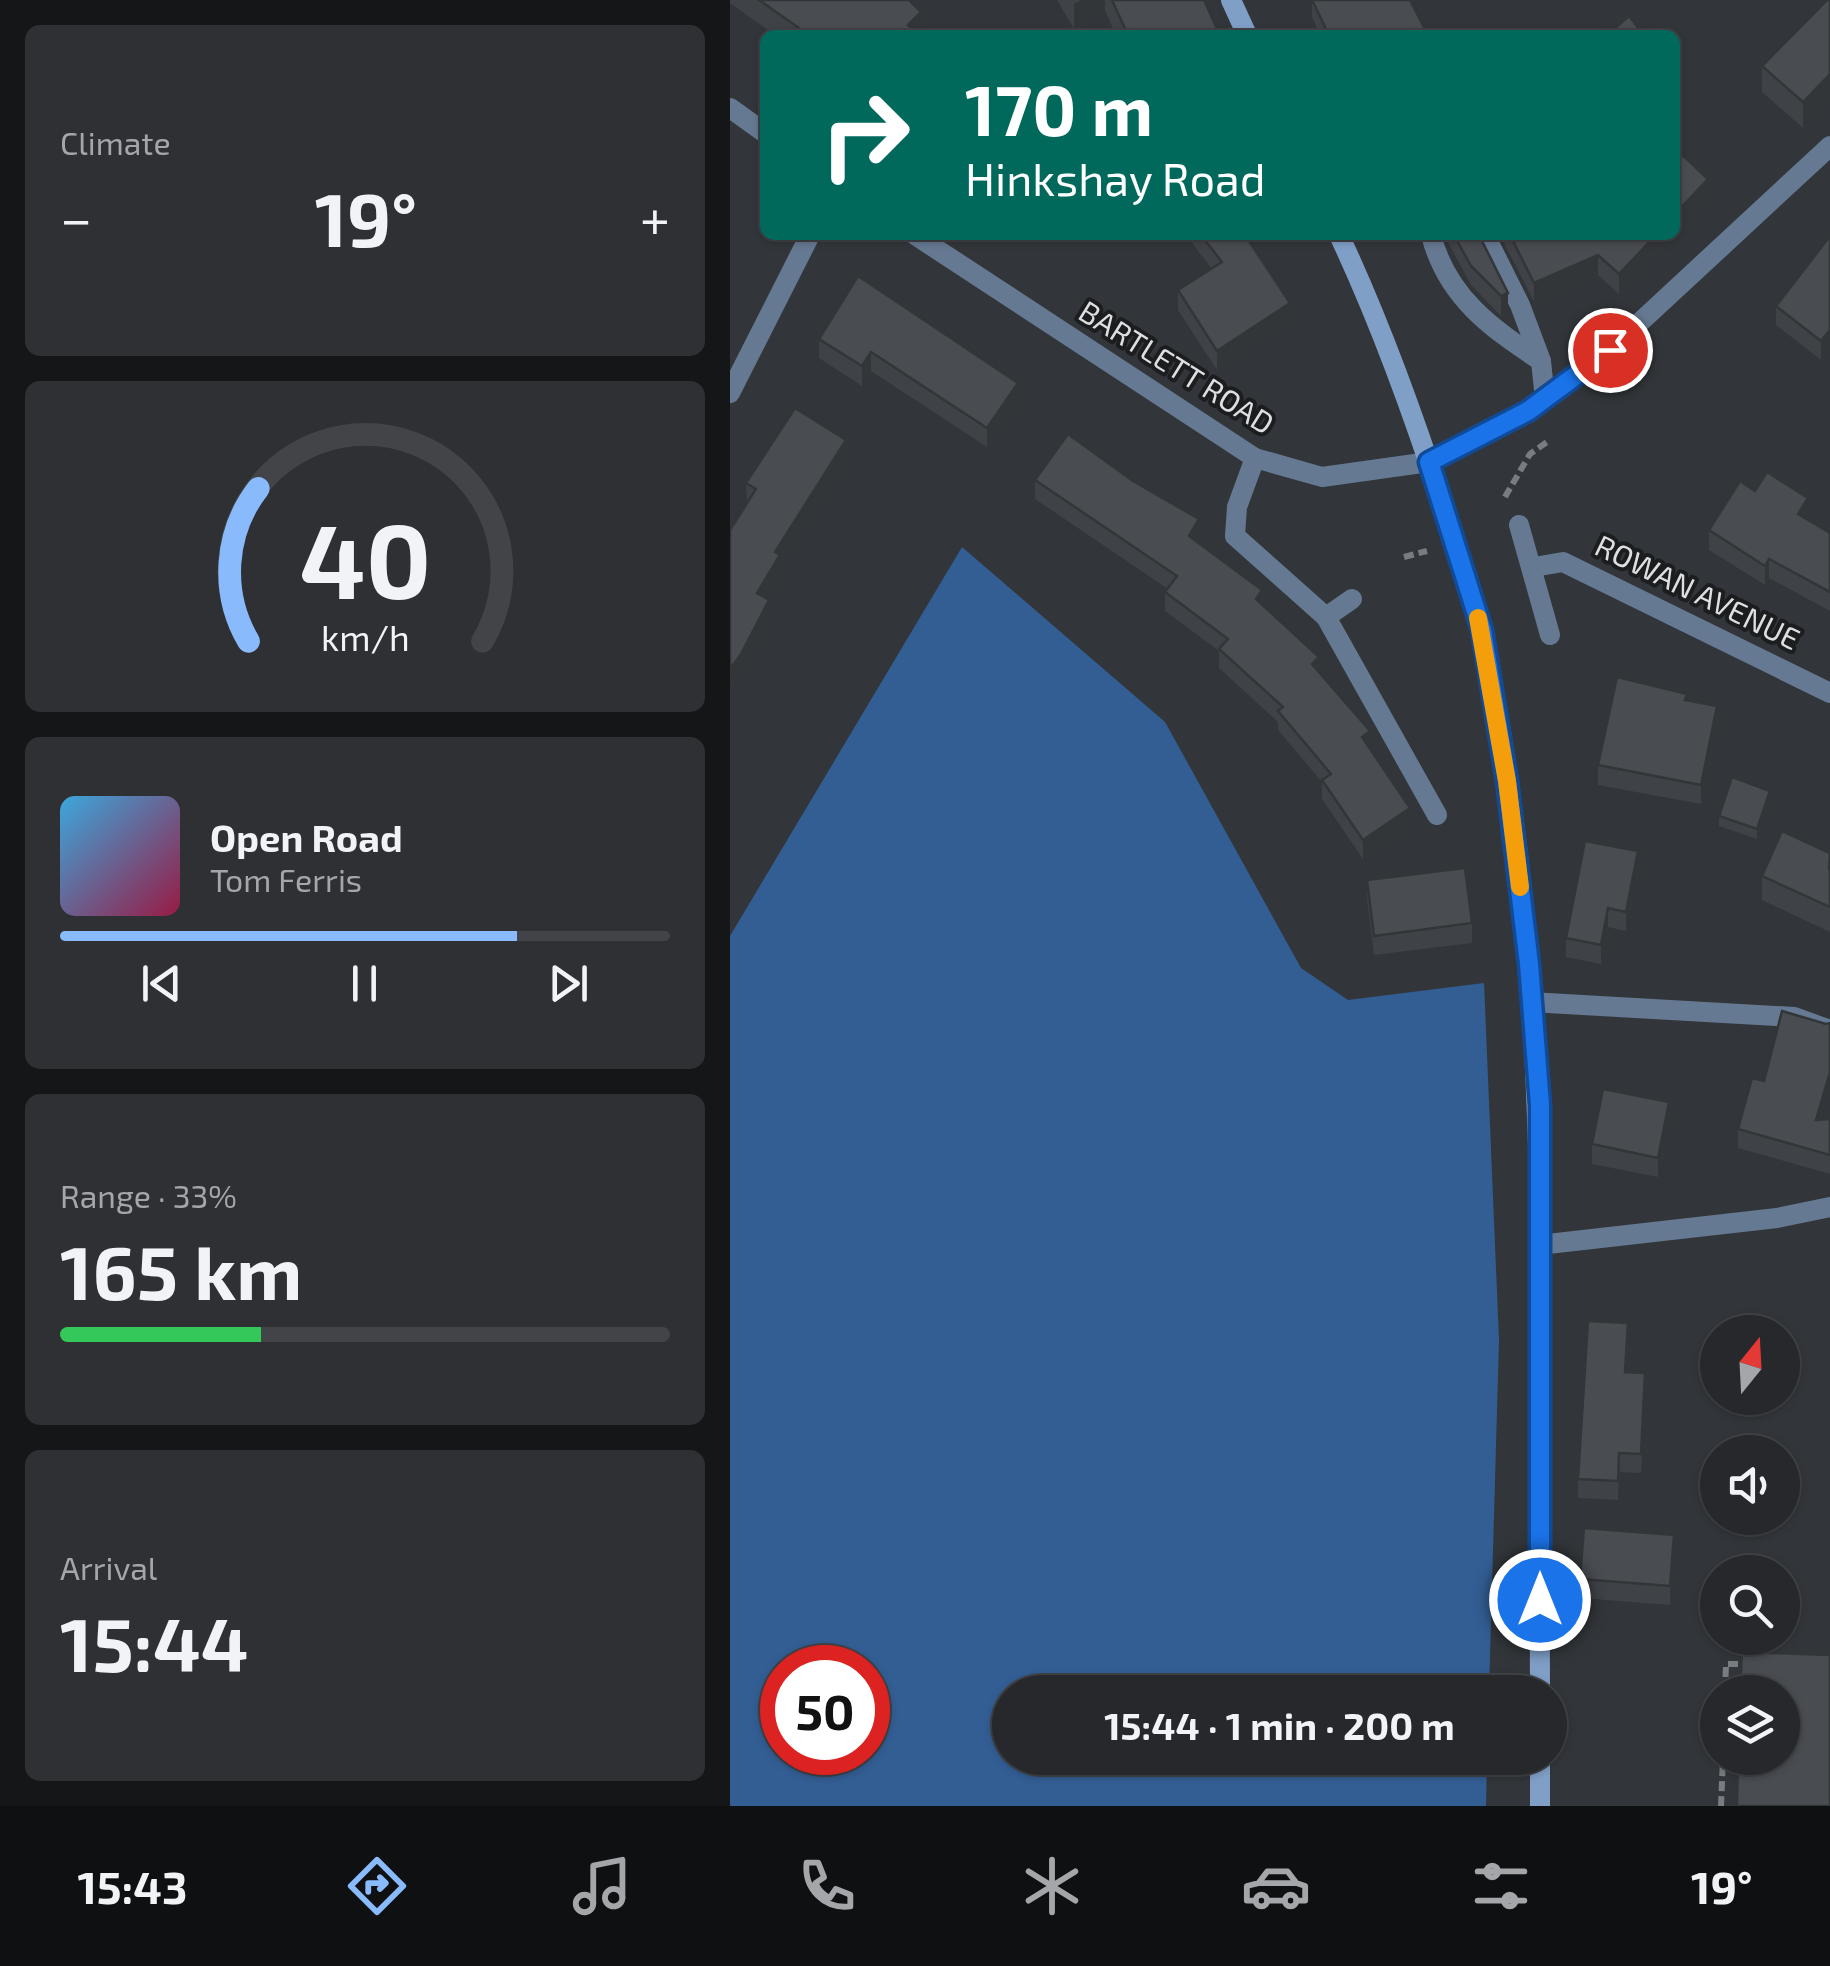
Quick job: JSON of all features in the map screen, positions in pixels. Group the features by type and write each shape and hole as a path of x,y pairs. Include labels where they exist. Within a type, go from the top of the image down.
{"main road":[{"path":"1230,0 1245,30"},
{"path":"1341,240 1377,316 1429,462 1482,630 1507,781 1540,1105 1540,1675"},
{"path":"1540,1775 1540,1806"}],"street":[{"path":"730,108 760,129"},
{"path":"1429,462 1545,399 1610,350 1830,146"},
{"path":"730,393 807,240"},
{"name":"BARTLETT ROAD","path":"922,240 1255,458 1322,477 1429,462"},
{"path":"1432,240 1478,319 1541,362"},
{"path":"1488,240 1520,304 1541,362 1545,399"},
{"path":"1255,458 1238,507 1235,536 1326,617 1436,815"},
{"path":"1519,526 1534,567 1550,635"},
{"name":"ROWAN AVENUE","path":"1534,567 1563,562 1830,693"},
{"path":"1326,617 1352,599"},
{"path":"1530,1002 1794,1017 1830,1030"},
{"path":"1540,1245 1777,1218 1830,1207"}],"path":[{"path":"1726,1675 1726,1664 1761,1664"},
{"path":"1722,1806 1723,1775"}],"shaded area":[{"path":"962,547 1165,722 1301,968 1348,1000 1484,983 1499,1340 1489,1675 992,1675 992,1775 1487,1775 1486,1806 730,1806 730,936"}],"building":[{"path":"759,0 909,0 921,12 908,25 913,30 802,30"},
{"path":"1112,0 1204,0 1218,30 1126,30"},
{"path":"1312,0 1410,0 1425,30 1327,30"},
{"path":"1827,0 1830,74 1803,102 1762,66"},
{"path":"1629,16 1640,30 1613,30"},
{"path":"1680,153 1708,179 1680,209"},
{"path":"1830,236 1830,330 1821,341 1776,306"},
{"path":"1205,240 1248,240 1290,303 1217,351 1178,290 1222,262"},
{"path":"1457,240 1482,240 1508,293 1501,296 1471,266"},
{"path":"1512,240 1651,240 1619,274 1598,255 1534,283"},
{"path":"858,276 1018,383 987,428 871,352 862,366 819,339"},
{"path":"795,408 846,440 775,552 780,555 757,593 769,600 730,669 730,530 756,489 746,483"},
{"path":"1068,434 1133,481 1199,519 1189,536 1262,590 1256,599 1319,657 1312,664 1370,731 1362,737 1410,808 1363,840 1322,780 1331,774 1278,711 1283,707 1219,649 1228,639 1165,592 1177,576 1035,480"},
{"path":"1767,472 1808,498 1798,514 1830,533 1830,592 1769,559 1765,566 1709,530 1740,481 1755,491"},
{"path":"1617,677 1687,694 1685,700 1717,706 1701,785 1598,765"},
{"path":"1732,777 1770,791 1757,829 1719,816"},
{"path":"1782,831 1830,853 1830,907 1762,876"},
{"path":"1585,841 1638,851 1626,912 1608,908 1601,945 1566,938"},
{"path":"1465,868 1472,923 1374,936 1367,880"},
{"path":"1782,1011 1830,1023 1830,1072 1816,1120 1830,1119 1830,1155 1738,1129 1752,1078 1764,1081"},
{"path":"1603,1089 1669,1102 1658,1158 1592,1144"},
{"path":"1588,1321 1628,1323 1625,1372 1645,1373 1641,1454 1619,1453 1618,1481 1578,1479"},
{"path":"1584,1528 1674,1535 1670,1586 1580,1579"},
{"path":"1742,1655 1830,1655 1830,1806 1737,1806 1738,1775 1800,1775 1800,1675 1741,1675"}],"slow traffic":[{"path":"1478,618 1507,781 1520,887"}],"route":[{"path":"1540,1600 1540,1105 1529,964 1507,781 1482,630 1429,462 1528,411 1610,350"}]}
